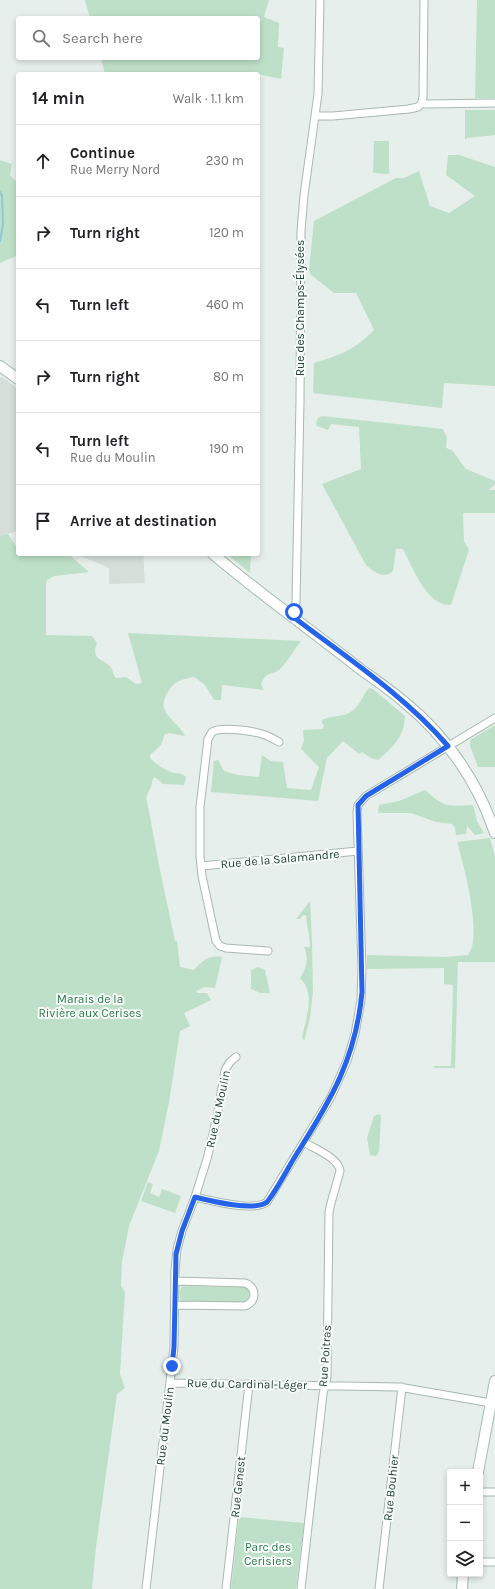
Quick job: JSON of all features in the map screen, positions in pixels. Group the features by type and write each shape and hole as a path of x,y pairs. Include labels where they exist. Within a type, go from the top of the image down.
{"main road":[{"path":"0,366 16,378"},
{"path":"216,556 403,701 427,722 463,766 487,810 495,833"},
{"path":"479,1469 495,1381"},
{"path":"462,1589 463,1577"}],"street":[{"name":"Rue des Champs-Élysées","path":"292,616 296,604 300,401 301,231 304,195 316,116 320,66 320,0"},
{"path":"316,116 333,116 409,109 418,107 422,103 424,0"},
{"path":"422,103 495,103"},
{"path":"195,1197 228,1204 265,1204 328,1103 338,1082 350,1053 362,992 357,808 360,801 495,718"},
{"path":"268,951 226,948 218,944 215,938 201,866 200,812 210,734 222,729 257,733 267,735 279,742"},
{"name":"Rue de la Salamandre","path":"201,866 358,851"},
{"name":"Rue du Moulin","path":"146,1589 174,1347 176,1260 179,1240 195,1197 214,1131 225,1070 230,1062 236,1057"},
{"name":"Rue Poitras","path":"301,1589 327,1374 330,1209 340,1174 340,1169 336,1161 304,1142"},
{"path":"175,1282 245,1283 252,1287 254,1294 251,1303 245,1306 175,1305"},
{"name":"Rue du Cardinal-Léger","path":"170,1382 402,1387 491,1402"},
{"name":"Rue Genest","path":"226,1589 250,1384"},
{"name":"Rue Bouhier","path":"379,1589 402,1387"},
{"path":"483,1492 495,1492"},
{"path":"483,1562 495,1562"}],"shaded area":[{"path":"2,377 16,388 16,532 0,536 0,378"},
{"path":"81,556 143,556 145,583 109,584 109,568"}],"green space":[{"path":"85,0 269,0 264,17 279,23 278,47 284,48 281,79 260,74 260,72 104,72 102,60 260,60 260,16 89,16"},
{"path":"477,0 495,0 495,98 475,98"},
{"path":"465,110 495,110 495,135 467,138 465,140"},
{"path":"374,141 389,141 389,174 373,173"},
{"path":"448,155 459,155 495,167 495,386 444,383 442,408 313,393 314,363 347,351 367,337 374,330 356,293 334,293 310,274 309,270 314,221 396,178 404,178 419,171 430,206 449,213 475,196 446,175"},
{"path":"0,160 12,164 10,175 16,182 16,256 0,263"},
{"path":"322,416 443,429 447,438 446,447 452,450 466,469 495,481 495,484 489,490 495,490 495,513 463,513 464,541 469,550 451,605 442,604 428,593 421,584 403,549 396,549 393,571 390,574 379,574 366,565 322,484 361,469 359,427 331,424 328,430 317,426 316,423 318,418"},
{"name":"Marais de la Rivière aux Cerises","path":"8,534 16,546 16,556 70,556 89,572 54,576 47,580 46,635 92,636 97,643 95,649 96,656 110,666 116,678 126,677 136,684 142,683 128,633 301,641 280,669 265,676 261,684 264,690 222,685 221,700 214,700 205,685 194,677 182,680 173,685 164,700 165,711 185,736 169,733 165,734 161,745 150,755 150,758 162,768 171,772 183,774 186,777 184,785 163,784 156,778 153,778 146,800 175,941 177,941 180,967 194,970 206,959 222,957 215,988 205,987 196,991 197,993 207,993 211,1000 184,1013 190,1026 180,1031 169,1102 159,1151 129,1226 122,1262 121,1286 125,1292 120,1374 125,1388 117,1394 96,1547 92,1589 0,1589 0,536"},
{"path":"229,556 251,556 250,573"},
{"path":"369,688 373,689 405,716 403,730 397,741 378,760 371,758 362,752 359,754 343,741 327,758 318,801 211,792 214,761 218,760 224,771 238,775 259,777 262,755 271,761 283,762 287,788 311,790 319,767 301,749 304,741 303,730 323,729 324,725 322,720 349,713 358,705"},
{"path":"495,725 495,767 478,767 470,746 470,740"},
{"path":"425,790 437,800 447,805 473,805 477,821 484,833 475,835 467,826 466,834 456,835 455,828 452,824 436,822 411,813 378,813 379,805 399,801"},
{"path":"490,838 495,856 495,962 458,962 455,1068 434,1068 434,1066 451,1066 453,985 444,984 444,968 367,969 367,955 445,957 468,955 472,946 474,933 473,917 468,883 457,842"},
{"path":"310,901 313,992 310,1018 304,1041 302,1037 309,998 305,984 300,978 306,963 304,947 310,947 310,943 306,915 303,915 300,919 296,919"},
{"path":"258,967 265,970 270,993 260,993 251,989 251,970"},
{"path":"379,1114 381,1115 379,1152 376,1156 370,1155 367,1138 374,1116"},
{"path":"148,1182 153,1184 150,1193 159,1197 162,1189 181,1196 175,1213 141,1201"},
{"path":"182,1286 243,1287 248,1289 250,1296 248,1300 243,1303 184,1302 181,1301 180,1298"},
{"name":"Parc des Cerisiers","path":"239,1517 304,1523 296,1589 231,1589"}],"waterway":[{"path":"0,192 2,196 3,224 0,241"}],"route":[{"path":"172,1366 174,1347 176,1254 186,1218 195,1197 232,1205 265,1204 328,1103 350,1053 355,1034 362,992 357,819 358,805 366,796 448,746 415,711 292,616 294,612"}]}
